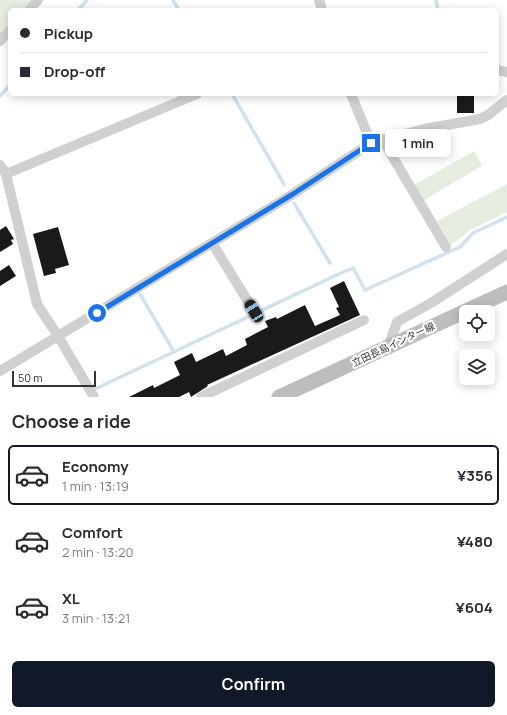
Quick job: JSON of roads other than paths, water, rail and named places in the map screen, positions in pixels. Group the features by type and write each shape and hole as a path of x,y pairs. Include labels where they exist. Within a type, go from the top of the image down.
{"main road":[{"name":"立田長島インター線","path":"279,397 389,345 507,292"}],"street":[{"path":"31,8 38,0"},
{"path":"0,41 8,32"},
{"path":"6,174 192,96"},
{"path":"352,96 371,143"},
{"path":"0,371 293,194 371,143 424,129 480,119 488,115 507,100"},
{"path":"382,139 446,247"},
{"path":"0,165 6,174 37,304 94,397"},
{"path":"212,243 254,311"},
{"path":"389,345 397,322 431,303 507,254"},
{"path":"201,397 364,320"}],"waterway":[{"path":"80,8 87,0"},
{"path":"173,0 178,8"},
{"path":"436,0 438,8"},
{"path":"0,96 8,87"},
{"path":"233,96 284,184"},
{"path":"294,203 330,263"},
{"path":"95,389 353,268 365,290 460,247 473,233 507,217"},
{"path":"140,294 174,352"}]}
